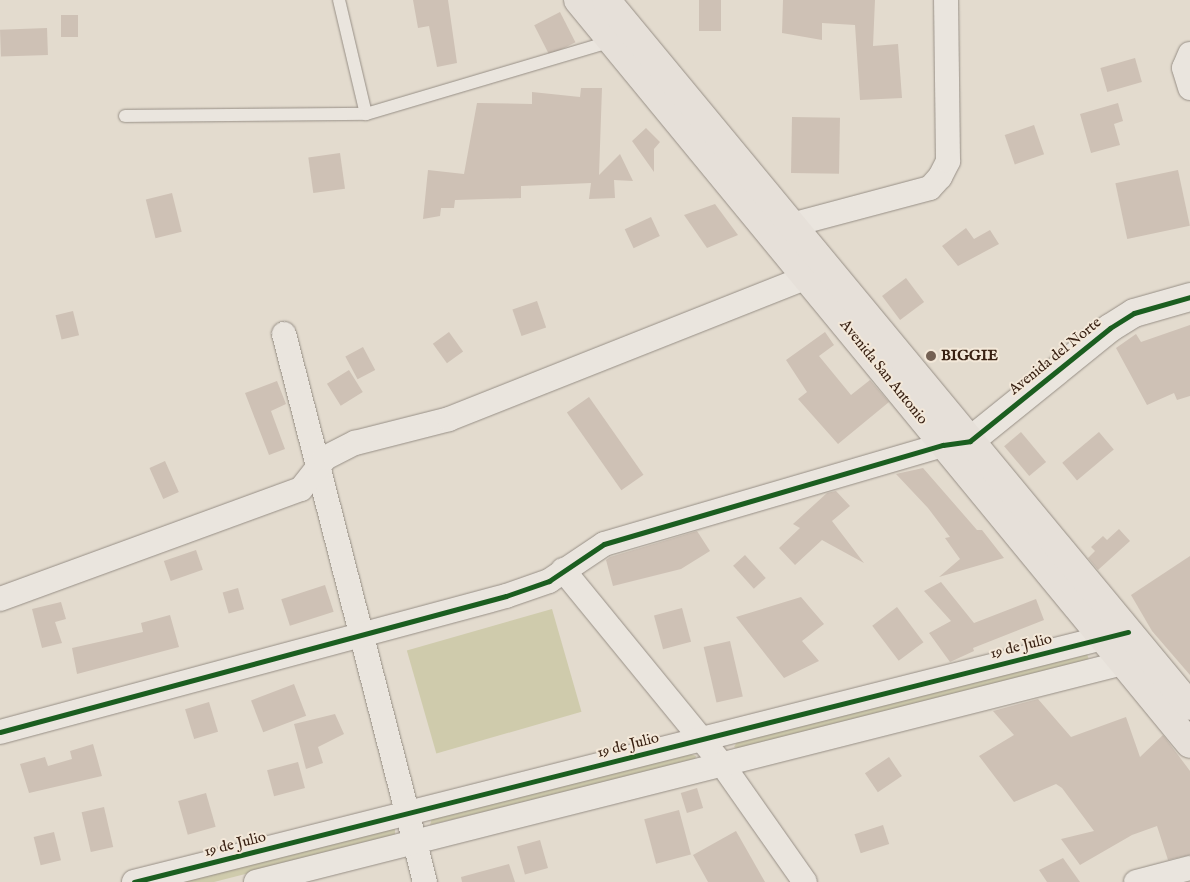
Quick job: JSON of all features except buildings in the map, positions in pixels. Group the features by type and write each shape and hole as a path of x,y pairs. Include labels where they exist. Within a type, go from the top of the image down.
{"main road":[{"name":"Avenida San Antonio","path":"578,0 780,227"},
{"name":"Avenida San Antonio","path":"606,0 780,227 818,273 970,441 1115,635 1121,664 1190,744"},
{"name":"Avenida San Antonio","path":"818,273 943,445 1115,635 1148,656 1190,706"}],"street":[{"path":"780,227 930,188 940,177 948,161 946,0"},
{"path":"1190,54 1184,68 1190,88"},
{"path":"0,598 301,489 318,466 355,443 449,419 818,273"},
{"name":"Avenida del Norte","path":"970,441 1110,328 1134,313 1190,298"},
{"path":"284,334 359,633 425,882"},
{"path":"0,732 359,633 506,596 549,581 604,544 943,445 970,441"},
{"path":"563,570 722,764 805,882"},
{"name":"19 de Julio","path":"134,882 1115,635"},
{"path":"256,882 1148,656"},
{"path":"1136,882 1190,868"}],"lane":[{"path":"339,0 366,114"},
{"path":"125,116 366,114 613,40"}],"shaded area":[{"path":"552,609 581,712 436,753 407,651"},
{"path":"1087,654 1089,660 740,750 734,747 737,742"},
{"path":"690,754 696,756 695,760 430,825 432,818"},
{"path":"395,828 395,836 214,882 179,882"}],"cycle path":[{"path":"0,732 506,596 549,581 604,544 943,445 970,441 1110,328 1134,313 1190,297"},
{"path":"134,882 1128,632"}],"place":[{"name":"BIGGIE","path":"931,356"}]}
